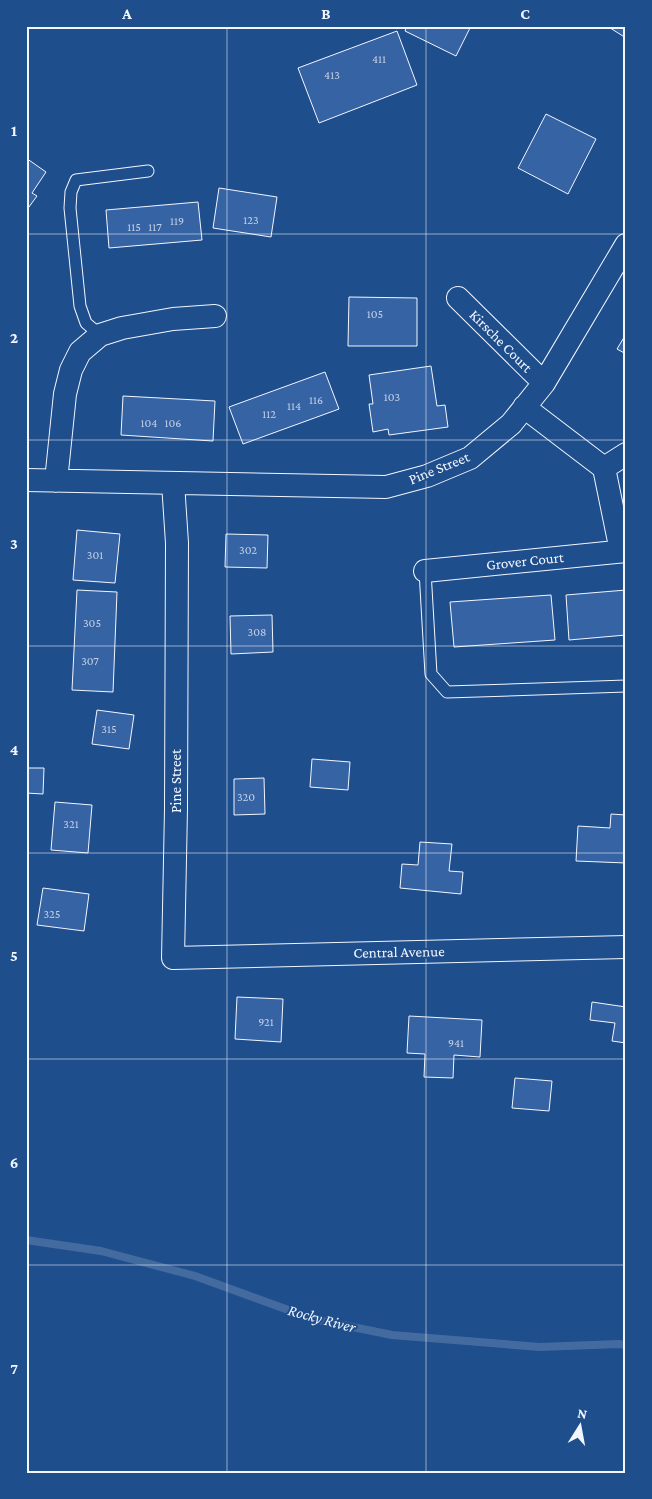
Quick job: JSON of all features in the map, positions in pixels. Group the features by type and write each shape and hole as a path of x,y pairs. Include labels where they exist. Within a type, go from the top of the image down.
{"street":[{"name":"Pine Street","path":"26,480 386,486 427,476 470,458 511,424 544,383 626,245"},
{"name":"Kirsche Court","path":"458,298 544,383"},
{"path":"56,480 65,394 71,370 80,352 100,336 122,328 173,319 215,316"},
{"path":"524,408 604,468 624,551"},
{"path":"604,468 626,454"},
{"name":"Pine Street","path":"173,483 177,553 176,809 173,958"},
{"name":"Grover Court","path":"425,571 624,551"},
{"name":"Central Avenue","path":"173,958 626,947"}],"lane":[{"path":"100,336 86,323 80,306 70,192 76,180 148,171"},
{"path":"425,571 431,674 447,692 626,686"}],"building":[{"path":"407,26 471,26 456,56 405,31"},
{"path":"607,26 626,26 626,38"},
{"path":"397,31 417,85 319,123 298,68"},
{"path":"546,114 596,139 568,194 518,168"},
{"path":"26,158 46,172 32,193 37,196 26,211"},
{"path":"219,188 277,197 271,237 213,228"},
{"path":"198,202 202,240 109,248 106,210"},
{"path":"349,297 417,298 417,346 348,346"},
{"path":"626,334 626,354 617,349"},
{"path":"431,366 437,406 445,405 448,427 389,435 388,429 373,432 369,404 373,404 369,375"},
{"path":"325,372 339,409 243,444 229,407"},
{"path":"123,396 215,401 213,441 121,435"},
{"path":"77,530 120,534 115,583 73,580"},
{"path":"226,534 268,535 267,568 225,567"},
{"path":"77,590 117,592 113,692 72,690"},
{"path":"626,590 626,635 569,640 566,595"},
{"path":"551,595 555,640 454,647 450,602"},
{"path":"272,615 273,652 231,654 230,616"},
{"path":"97,710 134,715 129,749 92,744"},
{"path":"312,759 350,762 348,790 310,787"},
{"path":"26,768 44,768 43,794 26,793"},
{"path":"264,778 265,814 234,815 234,779"},
{"path":"55,802 92,805 88,853 51,850"},
{"path":"611,814 626,815 626,863 576,861 578,826 610,828"},
{"path":"420,842 452,844 449,871 463,872 461,894 400,888 402,864 418,865"},
{"path":"43,888 89,894 84,931 37,925"},
{"path":"237,997 283,999 281,1042 235,1039"},
{"path":"592,1002 626,1007 626,1043 612,1041 615,1023 590,1020"},
{"path":"409,1016 482,1020 480,1057 454,1055 453,1078 424,1077 425,1054 407,1053"},
{"path":"515,1078 552,1081 549,1111 512,1108"}],"waterway":[{"name":"Rocky River","path":"26,1240 101,1251 195,1276 313,1319 392,1335 540,1347 626,1345"}]}
